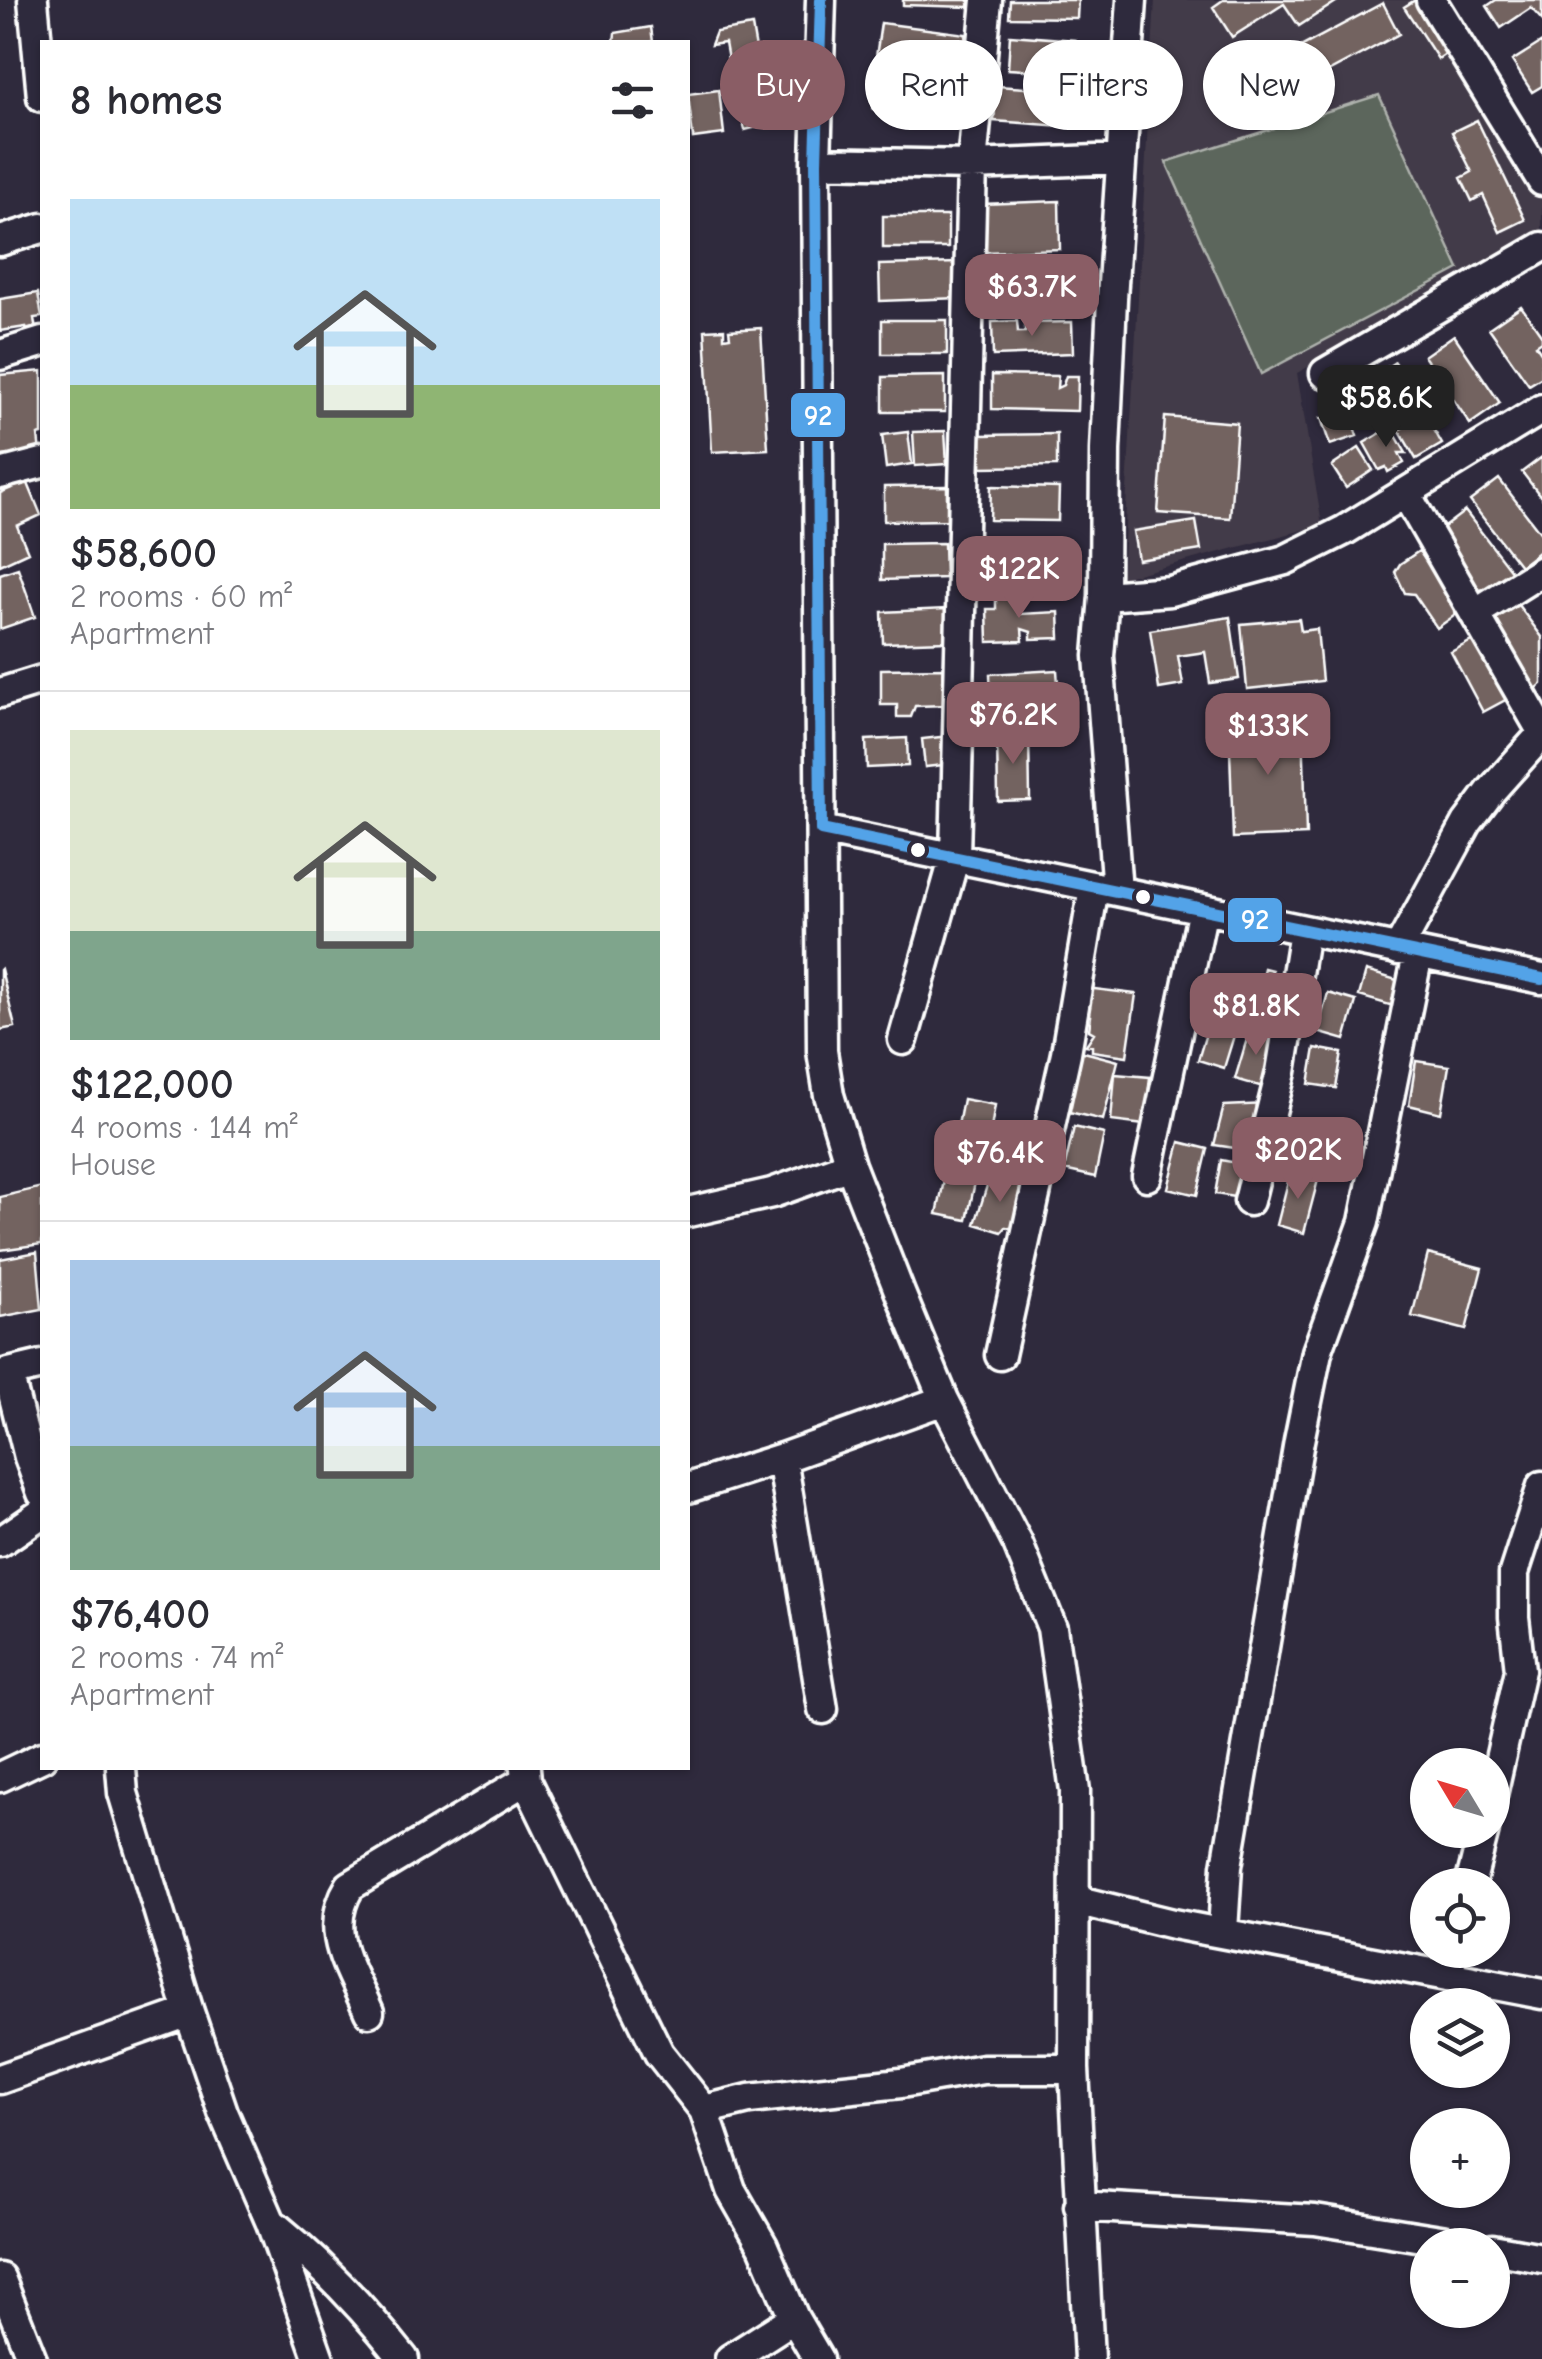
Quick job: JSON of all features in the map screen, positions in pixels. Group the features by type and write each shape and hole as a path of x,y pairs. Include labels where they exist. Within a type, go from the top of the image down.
{"street":[{"path":"33,0 40,75"},
{"path":"821,0 816,162 822,1050 850,1165 944,1400 1018,1544 1052,1628 1075,1791 1074,2069 1089,2359"},
{"path":"903,1040 955,856 972,164 986,0"},
{"path":"1000,1355 1106,889 1099,656 1104,596 1105,450 1132,0"},
{"path":"1431,0 1542,182"},
{"path":"816,162 972,164 1121,159"},
{"path":"0,240 40,229"},
{"path":"1325,372 1542,246"},
{"path":"0,355 40,343"},
{"path":"1104,596 1170,591 1285,560 1406,494 1542,409"},
{"path":"0,474 40,464"},
{"path":"1223,1931 1228,1866 1302,1423 1318,1352 1364,1222 1408,952 1468,823 1490,791 1542,733 1406,494"},
{"path":"1474,612 1542,571"},
{"path":"0,693 40,681"},
{"path":"820,830 1542,979"},
{"path":"1147,1176 1203,909"},
{"path":"1248,1201 1281,1072 1304,931"},
{"path":"690,1212 772,1193 850,1165"},
{"path":"40,1365 4,1374 40,1487"},
{"path":"690,1487 944,1400"},
{"path":"782,1458 822,1709"},
{"path":"1503,1748 1520,1670 1514,1573 1542,1486"},
{"path":"0,1542 40,1514"},
{"path":"0,1777 40,1758"},
{"path":"121,1770 123,1793 189,2012 223,2112 271,2223 319,2359"},
{"path":"369,2012 338,1939 338,1905 350,1886 525,1774 660,2054 704,2110 731,2190 818,2359"},
{"path":"1075,1900 1174,1924 1410,1957"},
{"path":"1466,1968 1542,1994"},
{"path":"0,2079 189,2012"},
{"path":"704,2110 749,2099 901,2083 983,2069 1074,2069"},
{"path":"1079,2206 1315,2220 1410,2235"},
{"path":"271,2223 374,2321 404,2359"},
{"path":"1510,2252 1542,2258"},
{"path":"0,2278 32,2359"},
{"path":"730,2359 794,2318"}],"shaded area":[{"path":"1155,0 1419,0 1542,198 1542,235 1297,373 1322,525 1122,578 1148,130 1183,130 1183,40 1153,40"},
{"path":"1379,95 1459,269 1261,374 1166,162 1268,130 1335,130 1335,109"}],"building":[{"path":"903,0 969,0 969,7 903,5"},
{"path":"1010,0 1078,0 1077,18 1009,17"},
{"path":"1223,0 1339,0 1299,26 1284,4 1232,37 1213,7"},
{"path":"1415,0 1425,0 1456,47 1438,59 1404,7"},
{"path":"1496,0 1542,0 1542,20 1531,8 1501,28 1487,6"},
{"path":"1383,3 1399,34 1335,68 1335,40 1314,40"},
{"path":"881,23 966,34 965,40 878,40"},
{"path":"752,26 754,40 720,40 720,44 711,45 716,32"},
{"path":"651,27 653,40 614,40 615,33"},
{"path":"1010,35 1075,40 1023,40 1023,70 1008,69"},
{"path":"1542,42 1542,86 1532,92 1512,61"},
{"path":"1003,86 1023,88 1023,123 1003,122"},
{"path":"719,90 720,130 724,134 693,138 690,94"},
{"path":"1477,120 1525,220 1500,232 1483,195 1472,201 1461,178 1472,172 1452,132"},
{"path":"1059,201 1060,249 982,252 982,204"},
{"path":"883,216 948,216 948,248 883,248"},
{"path":"958,263 959,298 880,301 879,265"},
{"path":"1055,268 1056,301 1029,302 1029,292 1015,292 1015,300 993,301 992,270"},
{"path":"38,293 40,317 34,318 36,331 27,333 26,327 0,331 0,299"},
{"path":"1521,306 1542,336 1536,345 1542,354 1542,377 1529,385 1489,328"},
{"path":"882,320 947,320 947,354 882,354"},
{"path":"1017,321 1018,332 1025,332 1025,323 1072,322 1073,353 993,356 992,322"},
{"path":"761,328 768,449 712,452 705,330 724,329 724,338 730,337 729,330"},
{"path":"1454,335 1500,403 1470,424 1424,356"},
{"path":"1395,362 1424,406 1397,424 1382,402 1368,411 1354,389"},
{"path":"40,371 40,453 0,456 0,375"},
{"path":"992,375 1058,376 1057,388 1066,376 1078,376 1077,411 992,409"},
{"path":"945,376 945,412 883,412 883,377"},
{"path":"1346,403 1357,436 1330,445 1321,418 1328,416 1330,409"},
{"path":"1425,414 1442,444 1416,459 1399,430"},
{"path":"1165,417 1237,423 1230,518 1158,513"},
{"path":"1391,427 1406,453 1399,453 1404,463 1388,472 1386,467 1379,470 1364,443"},
{"path":"945,431 947,464 915,466 913,432"},
{"path":"908,432 912,464 886,468 882,435"},
{"path":"1057,434 1057,466 981,467 981,435"},
{"path":"1359,448 1373,470 1346,488 1332,466"},
{"path":"1542,457 1542,498 1522,472"},
{"path":"1499,479 1542,535 1542,549 1520,566 1470,501"},
{"path":"27,481 40,515 17,526 28,552 0,565 0,493"},
{"path":"947,486 947,520 884,521 884,487"},
{"path":"991,486 1059,488 1058,521 990,520"},
{"path":"1465,511 1515,576 1486,598 1436,533"},
{"path":"1196,521 1201,550 1138,560 1133,531"},
{"path":"944,543 945,578 882,580 882,544"},
{"path":"1419,551 1461,611 1437,628 1414,594 1405,593 1395,572"},
{"path":"18,568 35,617 0,629 0,574"},
{"path":"996,591 1018,591 1019,614 1059,612 1060,638 1031,639 1031,632 1022,629 1023,641 988,642 987,609 996,609"},
{"path":"1515,601 1542,637 1542,684 1536,689 1486,623"},
{"path":"946,609 947,641 883,643 882,612"},
{"path":"1230,617 1239,679 1210,683 1205,652 1178,656 1183,685 1159,689 1150,630"},
{"path":"1299,619 1301,631 1317,629 1322,681 1247,689 1241,624"},
{"path":"1479,637 1511,697 1483,712 1451,652"},
{"path":"948,668 948,705 915,706 911,717 897,717 897,705 881,705 881,669"},
{"path":"1057,670 1059,700 991,704 990,674"},
{"path":"1303,719 1306,835 1233,838 1229,721"},
{"path":"997,733 1029,733 1030,800 998,801"},
{"path":"950,736 953,764 925,767 922,739"},
{"path":"907,738 908,766 867,768 866,740"},
{"path":"1264,968 1272,970 1274,978 1289,986 1279,1027 1251,1020"},
{"path":"0,970 15,1027 0,1030"},
{"path":"1366,971 1407,983 1400,1008 1359,996"},
{"path":"1086,988 1136,994 1127,1056 1092,1051 1092,1046 1086,1045 1094,1033 1089,1030 1091,1016 1082,1015"},
{"path":"1328,993 1356,1001 1345,1040 1317,1032"},
{"path":"1210,1020 1236,1029 1224,1068 1198,1060"},
{"path":"1250,1029 1277,1037 1263,1087 1235,1079"},
{"path":"1315,1048 1342,1053 1336,1088 1309,1084"},
{"path":"1080,1051 1118,1061 1103,1120 1065,1111"},
{"path":"1416,1061 1449,1066 1441,1113 1409,1105"},
{"path":"1115,1074 1150,1077 1145,1125 1111,1121"},
{"path":"963,1099 995,1105 986,1158 953,1152"},
{"path":"1266,1104 1249,1150 1214,1145 1224,1106"},
{"path":"1074,1127 1104,1134 1095,1177 1064,1170"},
{"path":"1180,1142 1208,1149 1197,1195 1168,1188"},
{"path":"1221,1160 1247,1165 1241,1198 1215,1194"},
{"path":"1290,1174 1319,1176 1304,1233 1277,1225"},
{"path":"945,1176 975,1182 967,1220 937,1214"},
{"path":"990,1176 1025,1187 1012,1229 1006,1227 1002,1232 975,1224"},
{"path":"40,1187 40,1244 0,1250 0,1197"},
{"path":"37,1252 40,1309 0,1317 0,1259"},
{"path":"1428,1254 1482,1268 1466,1330 1412,1316"}],"transit line":[{"name":"92","path":"821,0 816,162 821,830"},
{"name":"92","path":"821,830 1542,979"}]}
